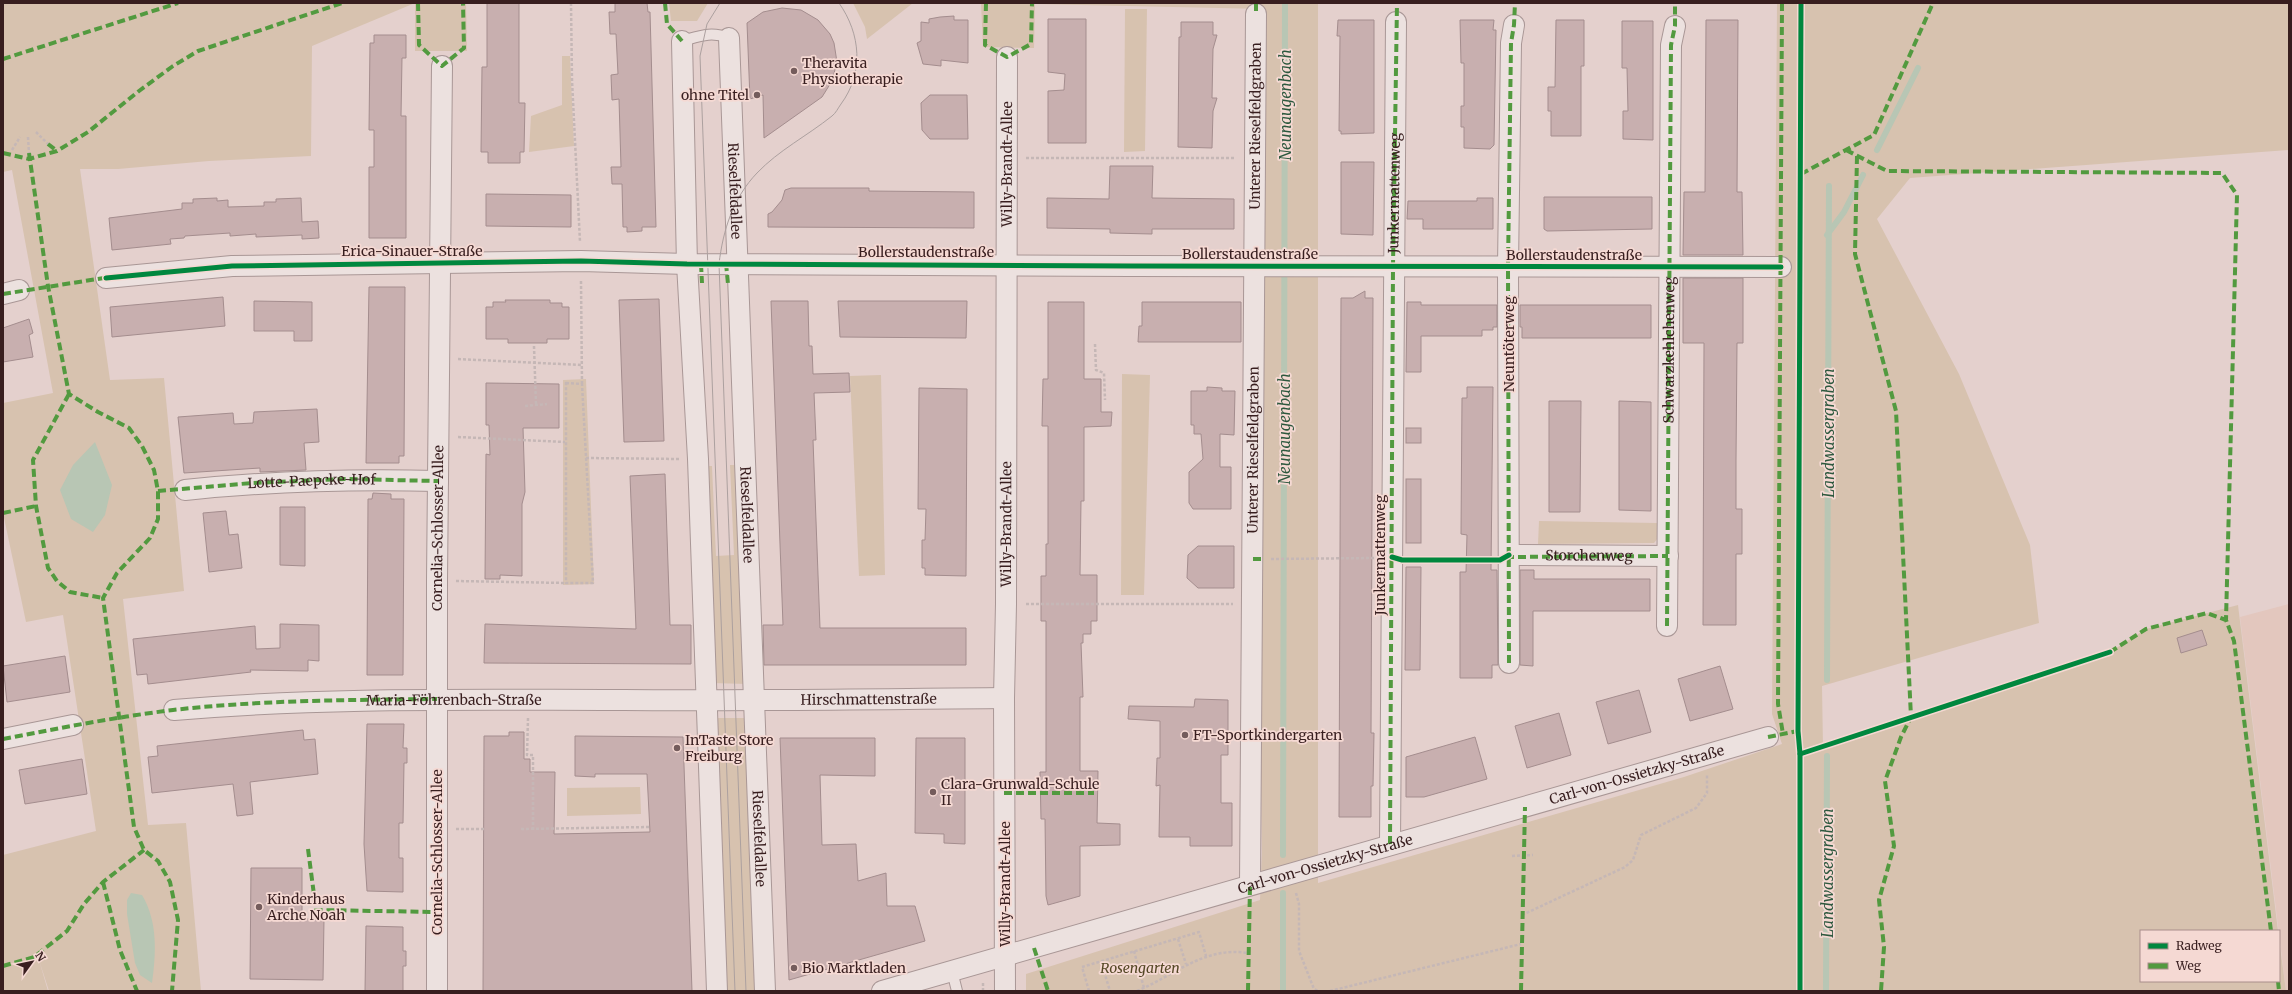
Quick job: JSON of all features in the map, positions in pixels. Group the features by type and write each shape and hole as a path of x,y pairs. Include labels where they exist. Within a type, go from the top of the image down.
{"street":[{"name":"Unterer Rieselfeldgraben","path":"1250,885 1256,14"},
{"name":"Junkermattenweg","path":"1390,844 1393,266 1396,22"},
{"name":"Neuntöterweg","path":"1509,664 1508,267 1511,43 1514,26"},
{"name":"Schwarzkehlchenweg","path":"1667,626 1671,45 1675,26"},
{"name":"Rieselfeldallee","path":"729,38 734,206 739,263 744,700 765,991"},
{"path":"682,41 687,264 698,459 717,991"},
{"name":"Willy-Brandt-Allee","path":"1005,991 1004,698 1008,265 1007,57"},
{"name":"Cornelia-Schlosser-Allee","path":"437,991 437,581 442,66"},
{"name":"Erica-Sinauer-Straße","path":"106,278 232,266 581,261 719,264"},
{"name":"Bollerstaudenstraße","path":"719,264 1254,267 1781,267"},
{"name":"Lotte-Paepcke-Hof","path":"185,490 252,483 345,479 438,481"},
{"name":"Storchenweg","path":"1509,555 1668,556"},
{"name":"Hirschmattenstraße","path":"744,700 1004,698"},
{"name":"Maria-Föhrenbach-Straße","path":"174,710 271,702 437,699 744,700"},
{"path":"3,739 73,725"},
{"name":"Carl-von-Ossietzky-Straße","path":"882,991 1295,873 1390,844 1768,737"}],"lane":[{"path":"682,41 704,34 717,33 729,38"},
{"path":"952,971 957,991"}],"path":[{"path":"437,581 592,583 582,384 581,261 572,80 571,3"},
{"path":"36,132 48,144"},
{"path":"28,136 29,153"},
{"path":"12,150 20,137"},
{"path":"1008,158 1254,158"},
{"path":"1095,344 1096,370 1104,373 1105,400"},
{"path":"534,346 536,405"},
{"path":"440,358 582,365"},
{"path":"566,583 566,383 582,384"},
{"path":"525,406 547,404"},
{"path":"439,437 565,442"},
{"path":"586,458 698,459"},
{"path":"1274,559 1392,557"},
{"path":"1006,604 1252,604"},
{"path":"528,700 527,755 533,755 532,830"},
{"path":"1522,915 1625,867 1633,860 1641,835 1696,808 1707,793 1707,754"},
{"path":"521,829 649,827"},
{"path":"438,829 484,829"},
{"path":"1512,856 1533,855"},
{"path":"1295,873 1298,904 1299,951 1314,989 1318,991"},
{"path":"1089,991 1082,967 1134,951 1199,932 1206,956"},
{"path":"1178,938 1186,964"},
{"path":"1330,991 1521,944"},
{"path":"1134,951 1144,988"},
{"path":"1138,991 1186,964 1206,956 1236,951 1248,953"},
{"path":"1101,962 1110,991"}],"shaded area":[{"path":"95,442 112,485 105,515 93,532 71,519 60,490 73,465"},
{"path":"2289,604 2289,991 2286,991 2280,930 2278,930 2240,617"},
{"path":"131,893 142,895 151,916 155,949 152,983 140,975 135,963 127,914 127,900"}],"green space":[{"path":"3,3 415,3 312,46 311,156 209,161 118,169 80,169 110,380 164,378 184,591 123,599 148,825 186,823 201,991 49,991 39,960 48,991 3,991 3,855 96,831 63,615 26,622 3,513 3,403 53,393 12,170 3,172"},
{"path":"415,3 466,3 467,51 415,51"},
{"path":"669,3 708,3 697,21 671,21"},
{"path":"853,3 913,3 867,39 865,27"},
{"name":"Rosengarten","path":"981,3 1318,3 1318,883 1684,777 1782,744 1772,714 1777,3 2289,4 2289,150 1910,178 1877,219 1959,374 2030,545 2039,623 1822,686 1823,748 2110,652 2146,629 2238,605 2278,930 2140,930 2140,982 2280,982 2280,946 2286,991 1026,991 1026,974 1260,900 1262,853 1259,602 1265,282 1265,9 1035,4 1034,48 983,47"},
{"path":"1125,9 1147,9 1145,151 1124,152"},
{"path":"562,56 570,56 574,146 529,152 531,116 562,105"},
{"path":"1122,374 1150,375 1144,595 1121,595"},
{"path":"881,375 885,575 859,576 850,376"},
{"path":"586,379 594,584 563,585 563,380"},
{"path":"730,465 739,465 747,684 711,683 703,466 712,466 716,556 734,555"},
{"path":"1539,521 1657,523 1658,538 1654,543 1538,544"},
{"path":"713,718 749,718 759,991 723,991"},
{"path":"640,787 641,814 567,816 567,788"}],"building":[{"path":"487,3 519,3 519,103 525,103 524,152 520,152 520,163 488,163 488,152 481,152 482,67 487,67"},
{"path":"615,3 647,3 648,12 650,12 656,227 642,227 642,231 627,232 627,227 623,227 622,184 612,184 611,167 621,167 619,99 612,100 611,75 618,74 616,34 610,34 609,12 615,12"},
{"path":"782,8 801,10 818,20 830,34 834,43 837,62 832,81 822,97 764,138 763,95 750,99 747,23 763,12"},
{"path":"954,16 954,20 968,20 968,63 941,60 941,66 923,64 917,43 921,41 921,22 929,23 929,19"},
{"path":"1048,19 1086,19 1086,143 1048,143 1048,91 1064,90 1065,74 1048,72"},
{"path":"1338,20 1374,20 1374,133 1341,134 1341,131 1339,131 1340,36 1337,36"},
{"path":"1460,20 1494,20 1493,30 1496,30 1494,145 1490,149 1464,148 1464,127 1461,127 1461,106 1464,106 1464,63 1461,63"},
{"path":"1556,20 1584,20 1584,66 1581,66 1581,136 1551,136 1551,111 1548,111 1548,87 1555,87"},
{"path":"1706,20 1738,20 1737,192 1742,192 1743,255 1683,255 1684,192 1705,192"},
{"path":"1622,21 1653,21 1653,140 1623,139 1623,111 1628,111 1627,68 1622,68"},
{"path":"1181,22 1213,22 1213,35 1217,35 1213,49 1212,98 1217,98 1213,111 1212,148 1178,147 1179,37 1181,37"},
{"path":"374,35 406,35 406,58 402,58 401,116 406,116 406,238 369,238 369,167 374,167 374,130 369,130 370,43 374,43"},
{"path":"930,95 967,95 968,139 930,139 922,130 921,103"},
{"path":"1341,162 1374,162 1373,235 1341,234"},
{"path":"1110,166 1153,166 1152,198 1234,199 1234,229 1152,229 1152,234 1110,233 1110,229 1047,228 1047,198 1109,199"},
{"path":"791,188 869,188 869,191 974,192 974,228 768,227 768,214 772,212 782,200 785,190"},
{"path":"486,194 571,195 571,227 486,226"},
{"path":"1544,197 1652,197 1652,229 1547,231 1544,229"},
{"path":"217,198 217,201 228,200 228,207 264,206 264,202 276,202 276,199 301,198 302,222 318,221 319,238 302,239 302,235 256,237 256,234 230,236 230,233 185,236 184,238 170,239 171,244 112,250 109,218 182,209 182,203 193,203 193,199"},
{"path":"1477,198 1493,198 1493,229 1423,229 1423,219 1407,219 1408,201 1477,201"},
{"path":"1683,278 1743,278 1743,343 1737,343 1736,509 1742,509 1742,554 1736,554 1736,625 1703,625 1704,343 1683,343"},
{"path":"369,287 405,287 404,456 399,456 399,463 366,463"},
{"path":"1365,291 1365,298 1373,298 1371,733 1374,733 1373,786 1371,786 1371,817 1339,817 1341,298 1353,298"},
{"path":"223,297 225,326 112,337 110,307"},
{"path":"659,299 664,441 624,442 619,300"},
{"path":"505,300 550,300 550,303 562,303 562,307 569,307 569,339 547,339 547,343 508,343 508,339 486,339 486,307 493,307 493,302 506,302"},
{"path":"254,301 312,302 312,341 294,341 294,331 254,331"},
{"path":"771,301 808,301 809,346 812,346 813,374 849,373 850,392 814,393 816,440 813,440 820,628 966,628 966,665 764,665 763,625 783,625"},
{"path":"838,301 967,301 966,338 840,337"},
{"path":"1048,302 1084,302 1084,379 1101,379 1101,412 1112,412 1111,426 1084,427 1084,501 1081,501 1080,575 1097,575 1097,621 1091,621 1091,634 1083,634 1083,643 1081,643 1083,697 1080,697 1080,771 1098,771 1097,823 1120,824 1120,845 1080,846 1080,896 1048,905 1046,896 1045,819 1041,819 1040,772 1046,772 1046,621 1041,621 1041,576 1046,576 1046,544 1048,544 1048,426 1042,426 1043,379 1048,379"},
{"path":"1142,302 1241,302 1241,342 1138,342 1139,326 1142,326"},
{"path":"1407,302 1421,302 1421,305 1497,305 1497,327 1493,327 1493,330 1482,330 1482,336 1421,336 1421,372 1406,372"},
{"path":"1520,305 1651,305 1651,338 1522,338 1522,327 1520,327"},
{"path":"29,319 33,333 29,335 33,357 3,362 3,328"},
{"path":"486,383 559,384 559,428 523,428 525,492 522,504 522,576 500,575 500,579 485,579 486,454 490,455 489,425 486,425"},
{"path":"1207,387 1222,388 1222,391 1235,391 1234,435 1220,434 1220,467 1231,467 1231,509 1193,509 1189,503 1189,472 1203,459 1201,434 1194,434 1194,425 1191,425 1191,391 1207,391"},
{"path":"1467,387 1493,387 1491,570 1497,570 1498,665 1492,665 1492,678 1460,678 1460,572 1466,572 1467,535 1461,534 1462,398 1467,398"},
{"path":"919,388 967,389 966,576 925,575 925,568 922,568 922,540 925,540 926,509 918,509"},
{"path":"1549,401 1581,401 1580,512 1549,512"},
{"path":"1619,401 1651,402 1651,511 1619,510"},
{"path":"317,409 319,442 304,443 306,470 260,472 260,468 184,473 178,417 233,413 234,424 253,423 254,412"},
{"path":"1406,428 1421,428 1421,443 1406,443"},
{"path":"665,474 670,625 691,625 691,664 484,663 485,624 636,629 630,476"},
{"path":"1406,479 1421,479 1421,543 1406,543"},
{"path":"373,493 391,494 391,499 404,499 403,675 367,675 368,499 372,499"},
{"path":"280,507 305,507 305,566 280,565"},
{"path":"226,511 229,535 238,534 242,568 209,572 203,513"},
{"path":"1198,546 1234,546 1234,588 1198,588 1187,578 1188,555"},
{"path":"1406,567 1421,567 1420,670 1405,670"},
{"path":"1520,570 1534,570 1534,579 1650,579 1650,611 1533,611 1533,666 1520,665"},
{"path":"280,624 319,625 319,661 308,660 308,671 250,670 251,672 148,684 147,674 137,675 133,639 255,626 256,649 280,648"},
{"path":"2202,630 2207,645 2181,653 2177,638"},
{"path":"65,656 70,692 7,702 3,666"},
{"path":"1720,666 1733,709 1690,721 1678,679"},
{"path":"1639,690 1651,732 1608,744 1596,702"},
{"path":"1195,699 1228,700 1228,755 1221,755 1221,803 1232,803 1232,846 1190,846 1190,837 1159,837 1160,785 1156,786 1157,758 1160,758 1160,721 1128,719 1129,706 1194,707"},
{"path":"1559,713 1571,755 1527,768 1515,726"},
{"path":"367,724 404,724 403,748 407,748 407,763 404,763 403,823 399,823 399,858 403,858 403,892 367,891 364,844"},
{"path":"303,730 304,740 315,739 318,774 250,782 253,814 237,816 233,784 152,793 148,757 158,756 157,746"},
{"path":"509,732 524,732 524,759 530,759 530,772 555,772 554,834 650,832 647,774 595,774 595,777 575,776 575,736 683,737 692,991 483,991 484,736 509,736"},
{"path":"1475,737 1487,779 1424,797 1406,797 1406,757"},
{"path":"780,738 875,738 875,776 820,775 822,845 856,844 858,881 886,873 887,906 915,906 925,941 789,980"},
{"path":"916,738 965,738 965,844 944,843 944,834 915,833"},
{"path":"82,759 87,794 25,804 19,770"},
{"path":"251,868 302,868 302,919 324,919 323,980 250,979"},
{"path":"366,926 403,927 403,951 406,951 406,966 403,966 403,991 365,991"}],"waterway":[{"name":"Neunaugenbach","path":"1283,855 1285,3"},
{"path":"1877,150 1918,68"},
{"path":"1827,235 1844,212 1863,175"},
{"name":"Landwassergraben","path":"1827,680 1829,186"},
{"name":"Landwassergraben","path":"1826,991 1827,756"},
{"name":"Neunaugenbach","path":"1283,893 1283,991"}],"tram line":[{"path":"720,3 707,24 700,56 735,991"},
{"path":"746,991 719,264 723,239 730,215 735,204 749,183 774,157 833,115 848,92 853,80 857,54 852,28 839,3"}],"marked path":[{"path":"3,59 178,3"},
{"path":"3,153 29,159 57,151 88,132 139,91 173,66 198,51 342,3"},
{"path":"418,3 419,45 442,66 464,48 463,3"},
{"path":"665,3 667,24 682,41"},
{"path":"986,3 985,45 1007,57 1031,44 1032,3"},
{"path":"1256,3 1256,14"},
{"path":"1390,844 1393,266 1397,3"},
{"path":"1509,663 1508,267 1511,43 1515,3"},
{"path":"1667,626 1671,45 1675,26 1675,3"},
{"path":"1782,3 1778,704 1783,734"},
{"path":"1801,174 1874,135 1933,3"},
{"path":"48,144 57,151"},
{"path":"1846,150 1887,171 2222,173 2237,195 2226,620"},
{"path":"29,153 48,286 69,394 98,412 129,428 142,446 154,470 158,491 158,519 150,538 117,573 103,598 134,827 144,850 158,861 170,882 178,920 172,991"},
{"path":"1857,156 1855,254 1896,411 1911,717 1901,737 1885,781 1894,846 1879,900 1884,947 1881,991"},
{"path":"726,263 728,284"},
{"path":"701,264 702,283"},
{"path":"3,294 110,277"},
{"path":"69,394 33,460 36,506 48,568 57,581 70,592 103,598"},
{"path":"158,491 252,483 345,479 438,481"},
{"path":"3,513 36,506"},
{"path":"1506,557 1668,556"},
{"path":"1253,559 1263,559"},
{"path":"2110,652 2146,629 2207,613 2226,620 2234,641 2271,930"},
{"path":"3,739 130,716 173,710 239,704 305,701 437,699"},
{"path":"1768,737 1798,731"},
{"path":"1004,793 1094,793"},
{"path":"1521,991 1525,807"},
{"path":"308,849 316,910 437,912"},
{"path":"3,966 34,957 67,931 84,904 103,882 144,850"},
{"path":"103,882 120,950 137,991"},
{"path":"1248,991 1250,885"},
{"path":"1034,948 1048,991"},
{"path":"2278,982 2279,991"}],"cycle path":[{"path":"1800,991 1800,754 1798,731 1801,3"},
{"path":"106,278 232,266 581,261 687,264 1781,267"},
{"path":"1392,557 1402,560 1500,560 1509,555"},
{"path":"1800,754 2110,652"}],"place":[{"name":"Theravita Physiotherapie","path":"794,71"},
{"name":"ohne Titel","path":"757,95"},
{"name":"FT-Sportkindergarten","path":"1185,735"},
{"name":"InTaste Store Freiburg","path":"677,748"},
{"name":"Clara-Grunwald-Schule II","path":"933,792"},
{"name":"Kinderhaus Arche Noah","path":"259,907"},
{"name":"Bio Marktladen","path":"794,968"}]}
